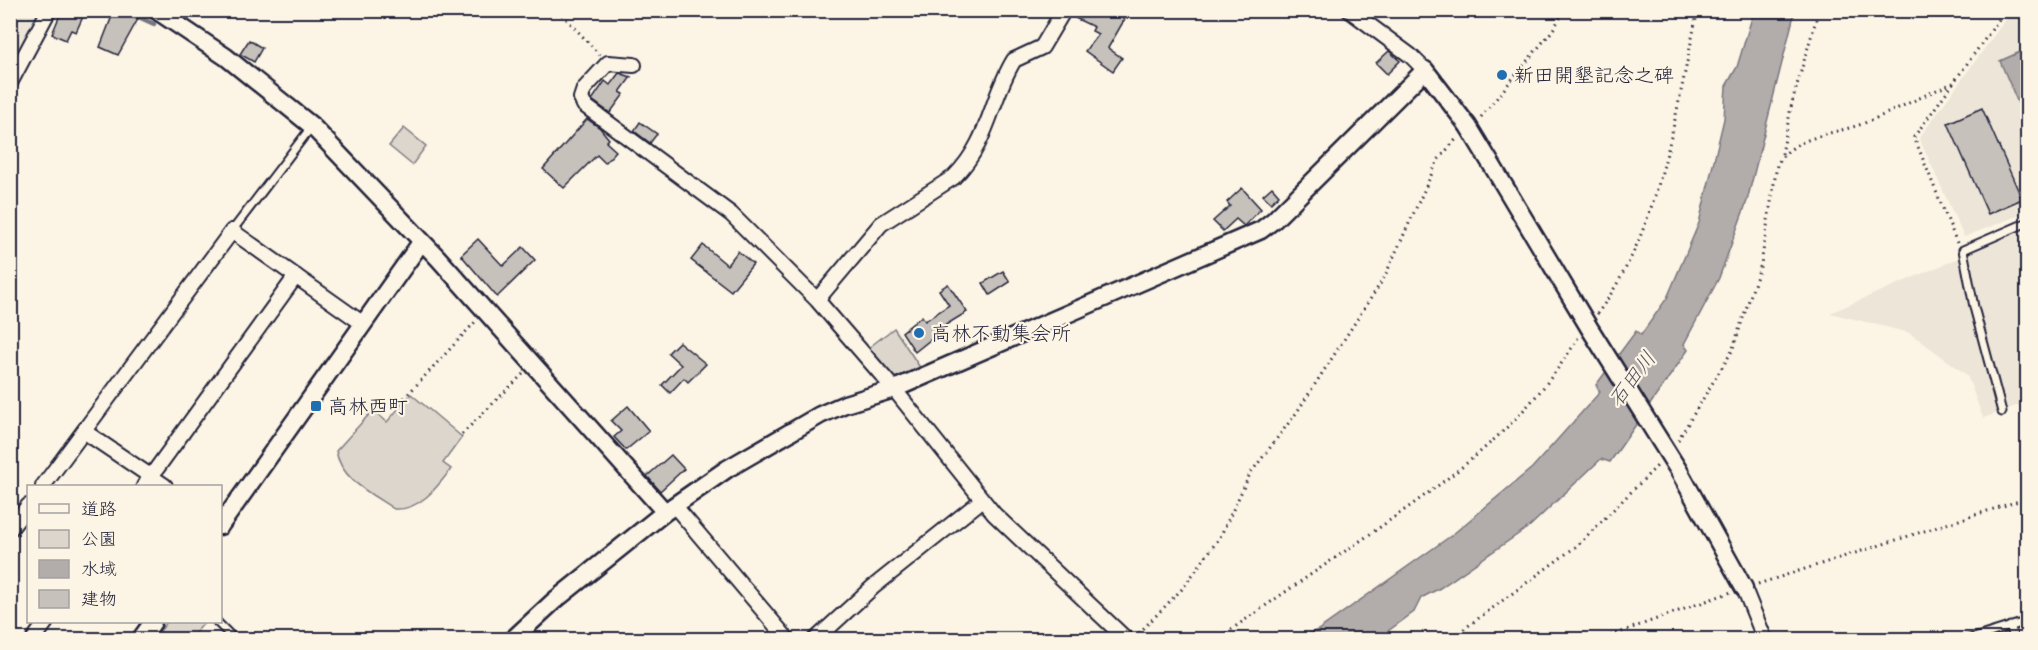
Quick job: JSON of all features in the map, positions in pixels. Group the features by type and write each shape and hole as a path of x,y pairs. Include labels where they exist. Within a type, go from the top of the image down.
{"street":[{"path":"10,83 49,10"},
{"path":"156,10 226,57 312,126 422,241 788,639"},
{"path":"817,300 881,224 963,169 992,115 1014,60 1042,47 1064,10"},
{"path":"1350,10 1411,56 1425,70 1468,126 1588,327 1668,452 1744,588 1766,639"},
{"path":"634,65 608,63 584,89 581,98 584,105 731,214 817,300 894,388 982,500 1076,594 1127,639"},
{"path":"512,639 554,601 670,509 727,469 820,415 894,388 1261,230 1274,220 1425,70"},
{"path":"44,485 232,231 362,323"},
{"path":"222,523 422,241"},
{"path":"85,432 147,481 296,276"},
{"path":"815,639 873,587 982,500"},
{"path":"10,529 27,507"},
{"path":"33,639 45,623"},
{"path":"140,639 152,623"}],"lane":[{"path":"232,231 312,126"},
{"path":"2002,412 1977,318 1963,250 2028,222"},
{"path":"1967,639 2028,621"},
{"path":"219,623 235,639"},
{"path":"2010,626 2015,639"}],"path":[{"path":"558,10 608,63"},
{"path":"1132,639 1183,588 1206,559 1220,537 1250,474 1297,412 1384,278 1438,160 1468,126 1486,113 1565,10"},
{"path":"1216,639 1399,514 1495,442 1542,392 1629,264 1652,206 1698,10"},
{"path":"1449,639 1578,545 1668,452 1732,351 1761,264 1778,165 1782,156 1792,102 1819,10"},
{"path":"1963,250 1914,137 2006,10"},
{"path":"1782,156 1826,133 1858,125 1953,83"},
{"path":"396,407 486,311"},
{"path":"462,434 533,364"},
{"path":"1599,639 1744,588 1880,547 2028,498"}],"shaded area":[{"path":"11,11 42,11 11,69"},
{"path":"2012,11 2027,11 2027,212 1964,237 1919,138"},
{"path":"2027,229 2027,402 1983,418 1967,375 1910,333 1830,313"}],"green space":[{"path":"404,128 426,146 412,165 389,146"},
{"path":"894,328 921,369 893,380 867,349"},
{"path":"411,394 462,437 443,463 451,469 434,490 412,506 394,509 367,492 351,478 339,461 336,451 373,410 387,422"},
{"path":"166,623 204,623 190,639 154,639"}],"water":[{"name":"石田川","path":"1754,11 1795,11 1747,201 1719,278 1684,344 1688,350 1610,462 1601,459 1530,526 1440,588 1421,598 1414,612 1377,639 1293,640 1318,630 1452,535 1532,468 1600,392 1596,385 1636,331 1641,335 1667,298 1699,223 1724,119 1726,86 1737,67"},
{"path":"2027,49 2027,124 2000,61"}],"building":[{"path":"62,10 86,10 76,32 71,30 66,40 52,34"},
{"path":"1073,10 1130,10 1108,48 1122,58 1113,71 1085,51 1098,34 1092,31 1094,27 1071,16"},
{"path":"114,11 138,19 118,55 100,47"},
{"path":"249,40 262,48 254,62 240,54"},
{"path":"1389,51 1400,61 1387,74 1376,63"},
{"path":"619,73 631,77 620,92 624,94 610,113 592,100 605,81 610,85"},
{"path":"1982,108 2022,199 1988,214 1948,123"},
{"path":"587,119 600,128 609,139 606,142 616,151 605,163 597,155 564,188 543,169"},
{"path":"640,122 657,134 650,143 634,131"},
{"path":"1272,187 1279,195 1271,203 1263,195"},
{"path":"1242,188 1261,209 1244,226 1236,219 1223,231 1213,221 1230,206 1227,202"},
{"path":"478,239 503,266 523,247 535,260 497,297 461,255"},
{"path":"703,245 727,265 738,251 753,264 731,291 691,260"},
{"path":"1003,271 1010,282 990,295 983,283"},
{"path":"948,284 967,312 934,332 936,335 915,352 902,332 922,316 925,321 949,305 939,290"},
{"path":"679,342 706,364 688,382 684,378 670,393 662,385 681,365 668,353"},
{"path":"628,406 649,431 626,450 614,437 621,431 611,421"},
{"path":"671,455 684,469 660,491 647,476"}],"waterway":[{"path":"123,10 154,24"}],"place":[{"name":"新田開墾記念之碑","path":"1502,75"},
{"name":"高林不動集会所","path":"919,333"},
{"name":"高林西町","path":"316,406"}]}
